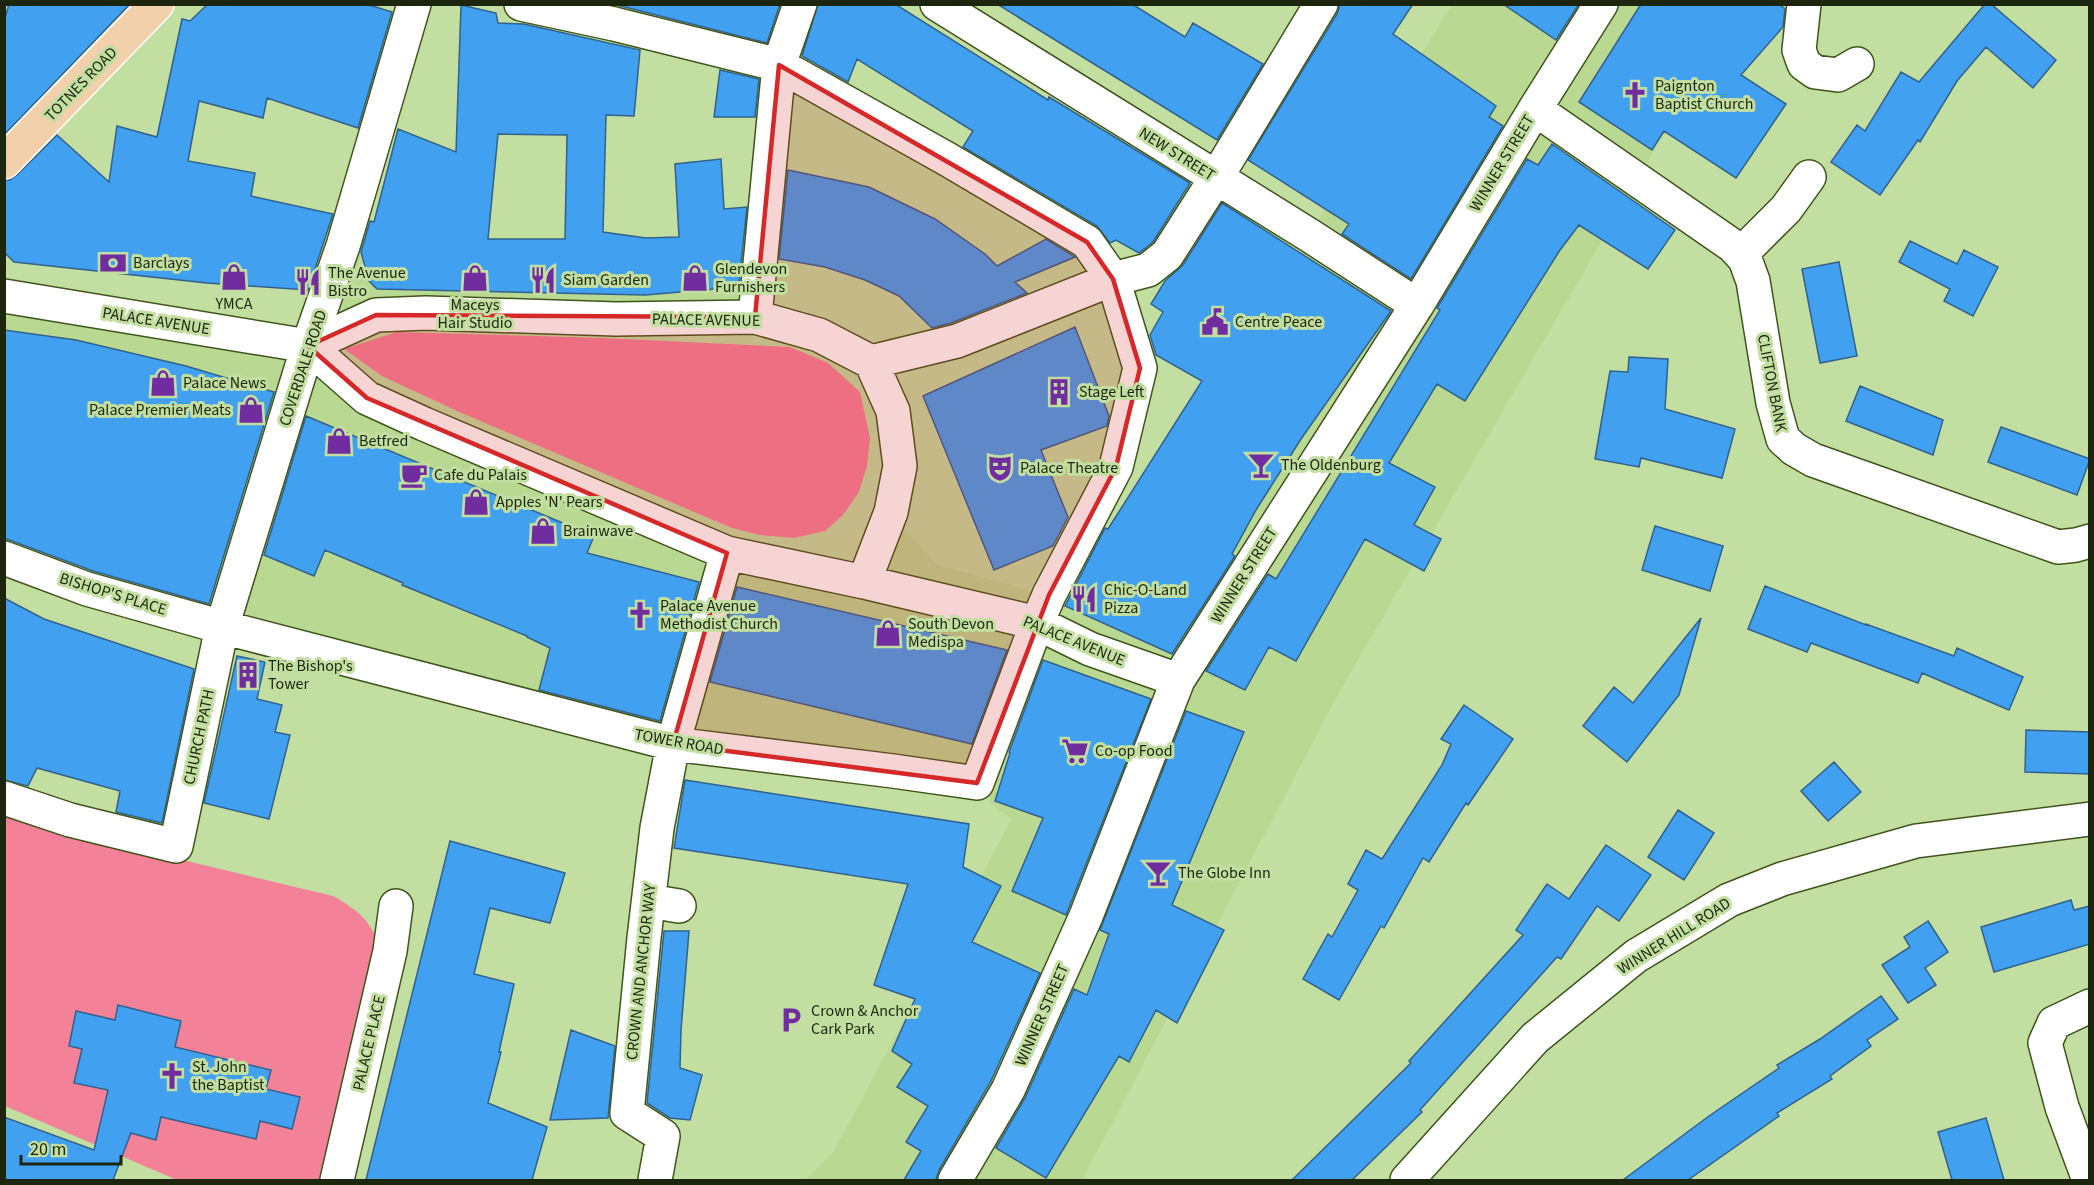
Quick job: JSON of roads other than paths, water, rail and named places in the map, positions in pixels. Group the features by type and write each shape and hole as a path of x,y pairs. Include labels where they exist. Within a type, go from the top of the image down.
{"main road":[{"name":"TOTNES ROAD","path":"4,162 153,7"}],"street":[{"name":"COVERDALE ROAD","path":"222,627 308,346 343,246 414,4"},
{"path":"521,4 614,24 779,65 947,159 1087,242 1113,279 1140,368 1116,467 1070,552 1037,623"},
{"path":"755,317 779,65 800,4"},
{"name":"NEW STREET","path":"937,4 1417,304"},
{"path":"864,582 891,512 900,466 893,411 871,362 957,341 1113,279 1148,270 1167,255 1321,4"},
{"name":"WINNER STREET","path":"955,1180 1008,1090 1081,927 1178,680 1417,304 1601,4"},
{"path":"1804,4 1798,50 1804,64 1815,72 1838,75 1857,64"},
{"name":"CLIFTON BANK","path":"1535,109 1733,246 1745,259 1753,281 1773,403 1783,439 1794,449 1813,460 2058,547 2090,541"},
{"path":"1741,254 1786,209 1809,177"},
{"name":"PALACE AVENUE","path":"4,296 308,346 367,398 727,553 864,582 1037,623 1090,649 1178,680"},
{"name":"PALACE AVENUE","path":"308,346 376,315 426,313 616,319 755,317 819,335 871,362"},
{"name":"CROWN AND ANCHOR WAY","path":"655,1180 663,1136 627,1113 644,938 664,903 657,828 673,744 727,553"},
{"name":"BISHOP'S PLACE","path":"4,558 87,588 222,627"},
{"name":"TOWER ROAD","path":"222,627 673,744 978,783 1037,623"},
{"name":"CHURCH PATH","path":"4,798 70,820 176,846 222,627"},
{"name":"WINNER HILL ROAD","path":"1407,1180 1543,1031 1636,956 1729,900 1782,879 1916,841 2090,819"},
{"name":"PALACE PLACE","path":"337,1180 390,951 396,906"},
{"path":"2089,1180 2062,1107 2045,1043 2054,1023 2090,1006"}],"place":[{"name":"Paignton Baptist Church","path":"1635,95"},
{"name":"Barclays","path":"113,263"},
{"name":"YMCA","path":"234,277"},
{"name":"Maceys Hair Studio","path":"475,278"},
{"name":"Glendevon Furnishers","path":"695,278"},
{"name":"Siam Garden","path":"543,280"},
{"name":"The Avenue Bistro","path":"308,282"},
{"name":"Centre Peace","path":"1215,322"},
{"name":"Palace News","path":"163,383"},
{"name":"Stage Left","path":"1059,392"},
{"name":"Palace Premier Meats","path":"251,410"},
{"name":"Betfred","path":"339,441"},
{"name":"The Oldenburg","path":"1261,465"},
{"name":"Palace Theatre","path":"1000,468"},
{"name":"Cafe du Palais","path":"414,475"},
{"name":"Apples 'N' Pears","path":"476,502"},
{"name":"Brainwave","path":"543,531"},
{"name":"Chic-O-Land Pizza","path":"1084,599"},
{"name":"Palace Avenue Methodist Church","path":"640,615"},
{"name":"South Devon Medispa","path":"888,633"},
{"name":"The Bishop's Tower","path":"248,675"},
{"name":"Co-op Food","path":"1075,751"},
{"name":"The Globe Inn","path":"1158,873"},
{"name":"Crown & Anchor Cark Park","path":"791,1020"},
{"name":"St. John the Baptist","path":"172,1076"}]}
